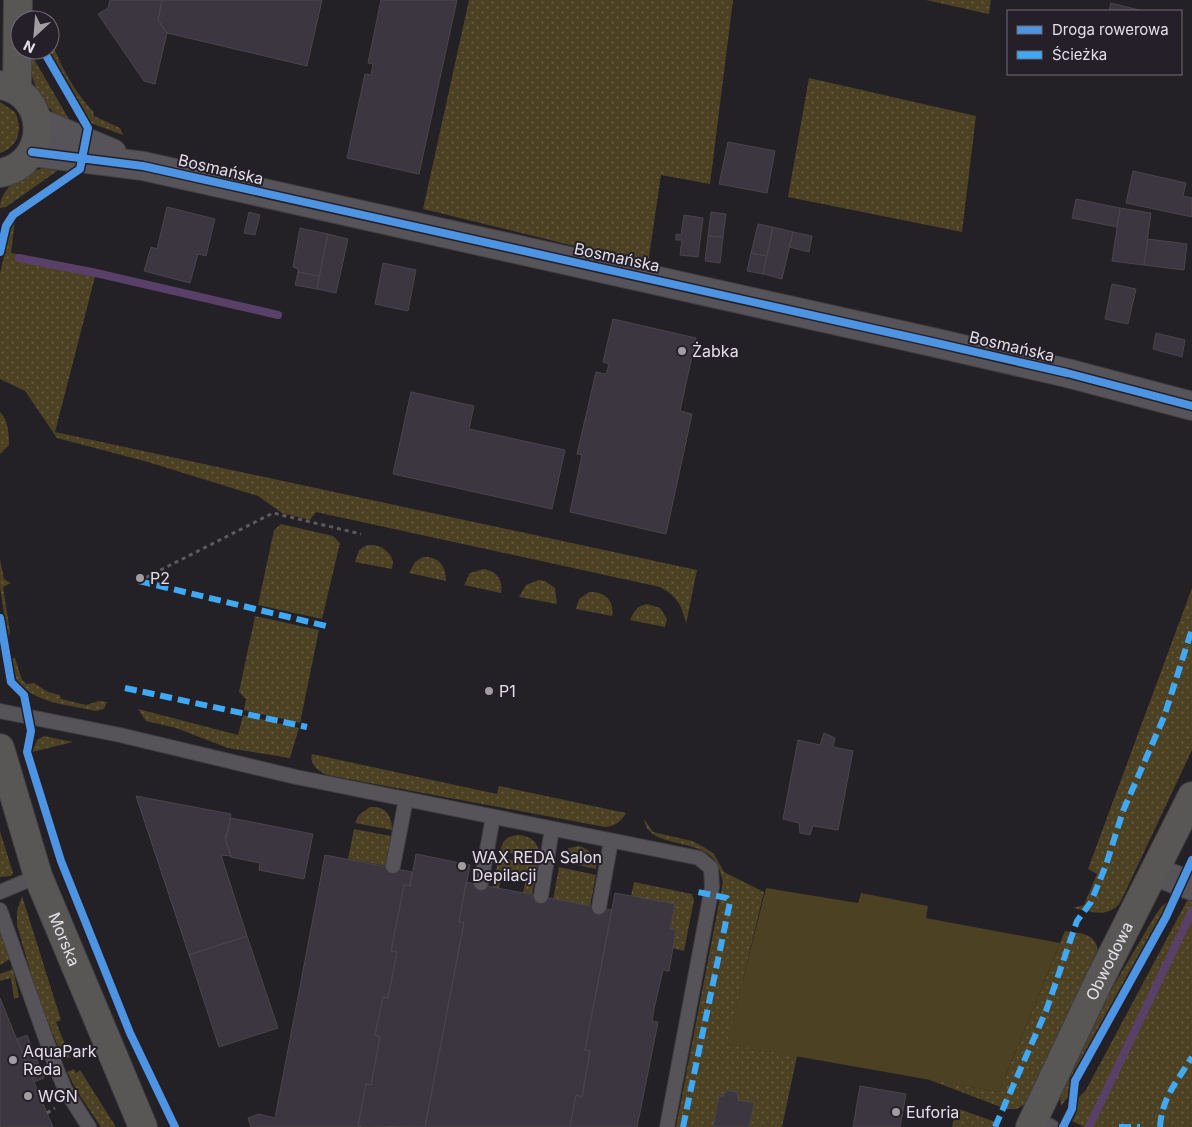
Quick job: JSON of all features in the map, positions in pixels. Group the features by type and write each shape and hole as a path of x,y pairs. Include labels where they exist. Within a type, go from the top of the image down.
{"main road":[{"path":"0,45 17,4"},
{"path":"1,175 14,169 32,152 39,133 34,110 27,98 8,87 17,4"},
{"name":"Morska","path":"0,748 38,876 143,1127"},
{"name":"Obwodowa","path":"1039,1124 1098,983 1156,872 1192,796"}],"street":[{"name":"Bosmańska","path":"38,122 143,166"},
{"name":"Bosmańska","path":"32,152 143,166 1067,373 1192,406"},
{"path":"1156,872 1192,886"}],"lane":[{"path":"0,711 120,734 296,777 699,858 710,868 711,894 667,1127"},
{"path":"393,866 406,799"},
{"path":"481,884 493,817"},
{"path":"540,896 552,828"},
{"path":"599,907 611,841"},
{"path":"0,892 38,876"},
{"path":"0,910 57,1070 65,1088 89,1127"}],"path":[{"path":"139,581 273,513 361,534"}],"shaded area":[{"path":"469,0 733,0 710,184 661,175 648,264 423,209"},
{"path":"926,0 991,0 989,14"},
{"path":"28,60 35,60 70,121 53,112 40,96"},
{"path":"53,60 60,60 79,95 93,111 94,116 120,128 123,135 88,122 87,116"},
{"path":"809,78 976,116 962,232 788,197"},
{"path":"0,102 15,112 19,131 15,142 0,153"},
{"path":"53,165 59,169 6,207 0,208 1,199 11,185 27,174"},
{"path":"15,220 11,253 97,269 55,432 697,570 686,624 683,611 678,602 671,594 660,587 316,512 310,520 282,513 258,496 148,462 57,438 25,391 0,379 0,274 11,224"},
{"path":"0,412 6,423 9,445 0,454"},
{"path":"281,524 333,536 340,543 322,619 258,605 274,530"},
{"path":"367,545 376,545 386,550 393,561 392,569 355,562 359,550"},
{"path":"423,557 433,558 441,563 445,571 446,581 409,573 415,562"},
{"path":"0,559 4,579 11,583 3,587 10,632 8,641 0,586"},
{"path":"484,569 496,574 500,580 501,593 464,585 470,573"},
{"path":"539,580 545,581 555,588 557,604 519,597 526,585"},
{"path":"1192,588 1192,750 1120,903 1110,911 1098,913 1073,908 1084,905 1097,874 1088,869"},
{"path":"589,592 604,595 610,601 612,616 576,609 579,599"},
{"path":"647,604 660,608 667,619 665,627 630,620 636,609"},
{"path":"255,616 319,630 300,723 244,710 246,699 239,692"},
{"path":"11,658 15,658 22,680 27,684 34,683 48,692 60,695 61,699 86,705 99,701 107,702 104,709 96,711 63,705 34,695 15,682"},
{"path":"138,709 238,735 243,715 299,728 290,758 228,748 176,728 146,721"},
{"path":"44,736 73,742 32,752 37,740"},
{"path":"312,754 497,794 499,786 626,813 617,823 605,827 327,775 315,767 311,758"},
{"path":"370,807 380,808 387,812 391,820 392,830 355,823 359,815"},
{"path":"644,819 653,832 692,841 704,847 714,854 724,872 764,892 728,1043 797,1056 782,1127 676,1127 723,882 718,865 712,857 694,847 662,839 653,834 647,828"},
{"path":"354,829 391,836 386,866 348,859"},
{"path":"0,831 13,873 11,876 0,877"},
{"path":"518,835 534,841 538,847 539,856 500,852 506,840"},
{"path":"579,846 592,854 596,861 596,869 559,861 569,848"},
{"path":"499,858 538,863 532,894 523,893 527,874 503,869 499,888 492,887"},
{"path":"559,867 596,875 590,906 553,899"},
{"path":"634,882 692,894 694,900 684,951 672,948 676,930 670,929 675,904 631,896"},
{"path":"766,888 858,903 861,893 928,906 926,918 1060,943 999,1092 727,1044"},
{"path":"22,896 61,1020 56,1022 70,1057 63,1059 37,995 17,925 17,911"},
{"path":"1189,897 1192,898 1192,1127 1084,1127 1072,1121 1076,1111 1076,1100 1086,1090"},
{"path":"1170,900 1079,1068 1068,1097 1061,1106 1060,1095 1101,1007 1156,914"},
{"path":"0,929 10,959 0,965"},
{"path":"1065,931 1082,933 1091,937 1097,945 1098,951 1025,1104 1017,1109 1006,1109 927,1079 999,1092"},
{"path":"13,969 19,997 14,999 11,978 0,981 0,974"},
{"path":"74,1069 76,1073 80,1070 116,1127 101,1127 67,1072"},
{"path":"956,1108 993,1121 999,1127 952,1127"}],"building":[{"path":"110,0 162,0 158,20 167,33 155,84 144,81 98,14 108,8"},
{"path":"162,0 322,0 307,66 167,33 158,20"},
{"path":"381,0 457,0 419,174 347,158 365,74 371,75 373,64 368,63"},
{"path":"1111,3 1139,10 1109,10"},
{"path":"728,142 775,151 767,193 719,184"},
{"path":"1133,171 1186,183 1183,196 1192,198 1192,217 1126,203"},
{"path":"1076,199 1120,208 1117,227 1072,218"},
{"path":"167,207 215,219 206,256 198,254 190,283 144,271 151,247 157,249"},
{"path":"1120,208 1151,213 1144,265 1112,261"},
{"path":"249,212 260,215 255,235 244,233"},
{"path":"711,212 726,214 723,237 708,236"},
{"path":"684,215 703,218 698,257 680,255 682,240 676,240 676,234 681,235"},
{"path":"758,224 773,227 767,256 751,253"},
{"path":"773,227 793,232 782,279 763,274"},
{"path":"300,228 328,234 319,276 298,272 298,269 293,267"},
{"path":"793,232 812,236 809,252 789,247"},
{"path":"328,234 348,239 336,293 317,289"},
{"path":"708,236 723,237 720,263 705,261"},
{"path":"1148,239 1187,244 1184,270 1144,265"},
{"path":"751,253 767,256 763,274 747,271"},
{"path":"383,263 416,270 408,311 375,304"},
{"path":"298,272 319,276 317,289 295,285"},
{"path":"1112,284 1136,289 1128,324 1105,319"},
{"path":"613,319 696,338 680,411 692,414 666,534 570,512 582,455 577,454 596,372 606,374 609,364 603,362"},
{"path":"1156,333 1185,340 1182,357 1153,349"},
{"path":"411,392 474,406 469,429 565,450 552,509 393,474"},
{"path":"824,733 835,738 833,747 853,751 838,830 813,826 810,835 800,833 799,823 783,819 798,740 820,745"},
{"path":"136,796 231,814 227,837 225,838 231,856 221,855 247,936 189,955"},
{"path":"231,818 313,834 304,879 259,870 260,863 230,857 225,838"},
{"path":"416,854 470,865 459,922 464,923 425,1127 358,1126 366,1084 371,1085 380,1037 375,1035 383,997 388,998 397,952 391,951 404,885 410,886"},
{"path":"325,855 412,872 410,886 404,885 391,951 397,952 388,998 383,997 375,1035 380,1037 371,1085 366,1084 358,1126 361,1127 251,1127 248,1118 259,1114 275,1118"},
{"path":"466,882 612,910 585,1050 590,1051 582,1097 576,1095 570,1127 425,1127 464,923 459,922"},
{"path":"615,893 675,904 670,929 676,930 669,971 663,970 654,1009 652,1021 658,1022 637,1127 570,1127 576,1095 582,1097 590,1051 585,1050"},
{"path":"247,936 278,1028 219,1047 189,955"},
{"name":"AquaPark Reda","path":"0,998 34,1082 53,1127 0,1127"},
{"path":"27,1035 44,1078 34,1082 17,1039"},
{"path":"860,1086 906,1094 900,1127 853,1127"},
{"path":"727,1090 737,1092 738,1100 754,1103 749,1127 713,1127 719,1096 723,1096"}],"waterway":[{"path":"19,258 96,273 278,315"},
{"path":"1089,1127 1192,911"}],"marked path":[{"path":"139,581 330,627"},
{"path":"995,1127 1046,1011 1077,921 1091,902 1106,865 1123,811 1164,717 1192,629"},
{"path":"125,688 307,727"},
{"path":"683,1127 730,902 727,898 698,892"},
{"path":"1160,1127 1161,1116 1167,1098 1192,1057"},
{"path":"1119,1127 1140,1127"}],"cycle path":[{"path":"0,252 6,226 13,215 80,169 88,128 49,60"},
{"path":"32,152 143,166 932,342 1067,373 1192,406"},
{"path":"0,618 11,682 24,695 31,731 27,752 61,861 130,1033 175,1127"},
{"path":"1063,1127 1072,1109 1075,1081 1166,917 1192,860"}],"place":[{"name":"Żabka","path":"682,351"},
{"name":"P2","path":"140,578"},
{"name":"P1","path":"489,691"},
{"name":"WAX REDA Salon Depilacji","path":"462,866"},
{"name":"AquaPark Reda","path":"13,1060"},
{"name":"WGN","path":"28,1096"},
{"name":"Euforia","path":"896,1112"}]}
